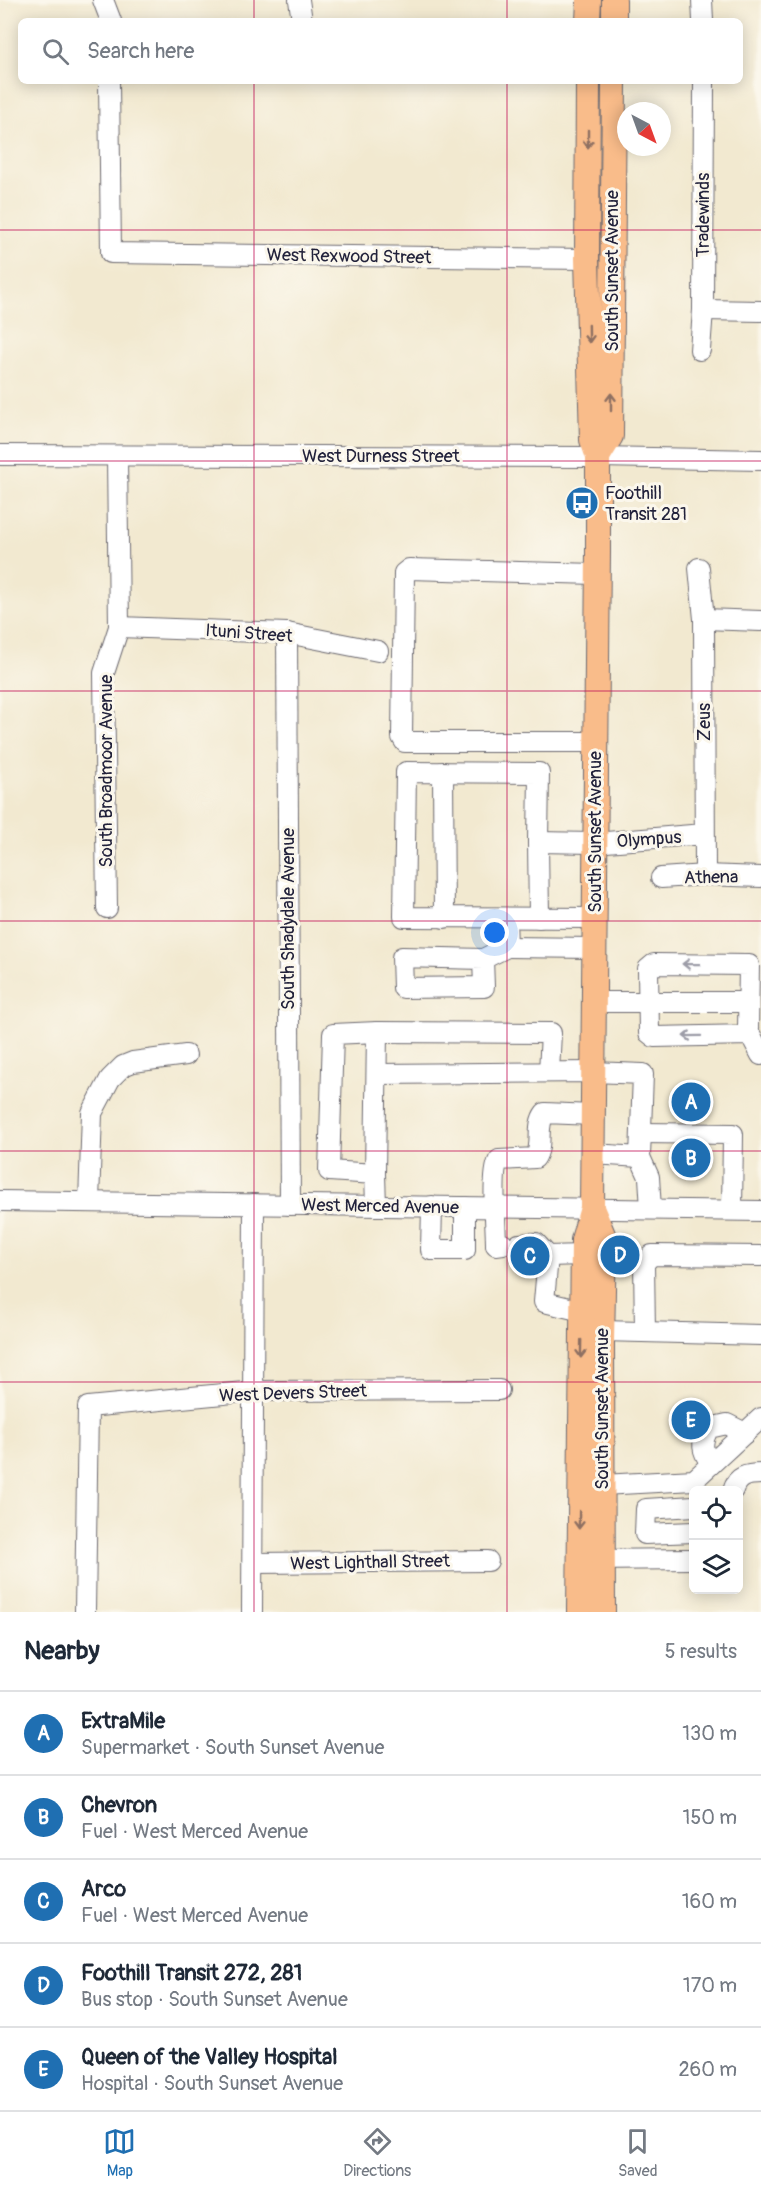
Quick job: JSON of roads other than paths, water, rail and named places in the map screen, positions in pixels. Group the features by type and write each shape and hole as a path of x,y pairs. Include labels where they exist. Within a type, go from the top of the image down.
{"main road":[{"path":"588,18 589,0"},
{"path":"614,0 614,18"},
{"name":"South Sunset Avenue","path":"588,84 587,259 592,440 598,457 592,1208 583,1240 582,1311 591,1560 603,1612"},
{"name":"South Sunset Avenue","path":"598,457 611,436 614,84"},
{"name":"South Sunset Avenue","path":"579,1612 591,1560 602,1485 604,1238 592,1208"}],"street":[{"path":"103,0 110,18"},
{"path":"300,0 302,18"},
{"path":"702,0 703,18"},
{"name":"West Rexwood Street","path":"109,84 111,253 587,259"},
{"name":"Tradewinds","path":"700,350 703,310 704,84"},
{"path":"703,310 761,311"},
{"name":"West Durness Street","path":"0,455 598,457 761,460"},
{"name":"South Broadmoor Avenue","path":"107,908 104,673 119,627 117,456"},
{"path":"595,742 405,742 402,737 404,573 409,568 597,574"},
{"name":"Zeus","path":"699,568 704,620 705,875"},
{"path":"704,620 761,621"},
{"name":"Ituni Street","path":"119,627 287,633 378,651"},
{"name":"South Shadydale Avenue","path":"287,633 290,1205"},
{"path":"539,918 539,773 406,772 404,917 444,918 506,918 539,918 594,918"},
{"path":"443,772 444,918"},
{"name":"Olympus","path":"538,842 594,843 704,834"},
{"name":"Athena","path":"661,878 705,875 761,877"},
{"path":"506,918 507,947"},
{"path":"483,959 507,947 594,948"},
{"path":"750,1035 654,1037 649,1033 648,969 654,964 749,965 748,1030 761,1055"},
{"path":"594,1002 748,1002"},
{"path":"376,1206 377,1032"},
{"path":"375,1174 328,1171 333,1034 551,1033 549,1072"},
{"path":"89,1202 92,1113 110,1079 123,1066 133,1062 186,1055"},
{"path":"377,1074 549,1072 643,1074 640,1157 649,1177 651,1209"},
{"path":"582,1311 544,1302 548,1256 536,1243 496,1245 494,1177 495,1164 499,1160 535,1158 539,1153 543,1116 548,1113 593,1115"},
{"path":"641,1133 733,1134 732,1210"},
{"path":"593,1154 640,1157"},
{"name":"West Merced Avenue","path":"0,1201 761,1211"},
{"path":"252,1612 254,1203"},
{"path":"432,1206 431,1250 465,1250 465,1207"},
{"path":"548,1256 582,1255"},
{"path":"645,1332 644,1263 651,1255 761,1256"},
{"path":"602,1331 761,1335"},
{"name":"West Devers Street","path":"85,1612 88,1407 254,1391 499,1390"},
{"path":"602,1485 694,1486 711,1464 761,1418"},
{"path":"711,1464 703,1453 702,1446 709,1428 727,1424 745,1433"},
{"path":"736,1486 739,1479 746,1474 761,1474"},
{"path":"689,1506 646,1509 645,1534 689,1532"},
{"path":"591,1560 689,1559"},
{"name":"West Lighthall Street","path":"253,1563 488,1561"}],"place":[{"name":"Foothill Transit 281","path":"582,503"},
{"name":"ExtraMile","path":"691,1102"},
{"name":"Chevron","path":"691,1158"},
{"name":"Foothill Transit 272, 281","path":"620,1255"},
{"name":"Arco","path":"530,1256"},
{"name":"Queen of the Valley Hospital","path":"691,1420"}]}
